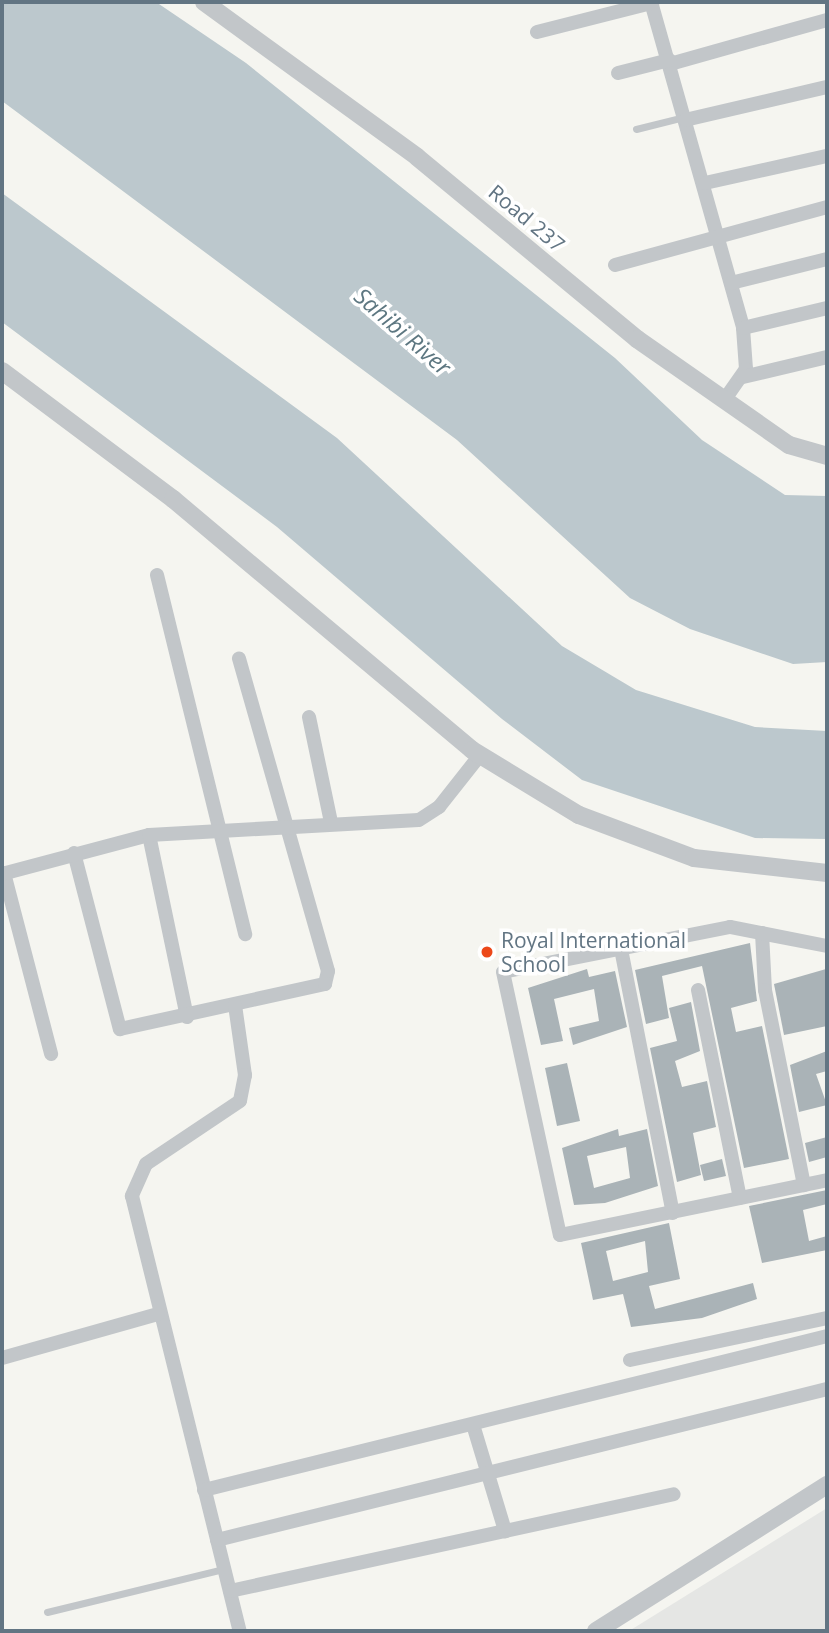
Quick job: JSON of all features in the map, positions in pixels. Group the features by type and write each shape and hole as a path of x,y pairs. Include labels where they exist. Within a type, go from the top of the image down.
{"street":[{"name":"Road 237","path":"204,2 417,157 637,339 789,445 827,456"},
{"path":"537,32 651,3 705,183 743,328 743,377"},
{"path":"618,73 670,62 827,20"},
{"path":"685,118 827,87"},
{"path":"705,183 827,156"},
{"path":"615,265 719,234 827,207"},
{"path":"731,283 827,259"},
{"path":"743,328 827,307"},
{"path":"724,400 743,377 827,357"},
{"path":"2,372 173,499 480,755 606,830 694,858 827,873"},
{"path":"157,575 222,830 245,934"},
{"path":"74,853 120,1029 187,1017 318,987 328,979 288,825 240,658"},
{"path":"309,717 331,822"},
{"path":"51,1054 3,874 149,835 429,816 480,755"},
{"path":"149,835 187,1017"},
{"path":"827,946 730,927 503,972 560,1235 827,1180"},
{"path":"762,933 765,990 804,1185"},
{"path":"621,949 673,1213"},
{"path":"698,990 740,1198"},
{"path":"235,1005 245,1076 240,1101 146,1164 132,1186 158,1314 240,1631"},
{"path":"2,1358 158,1314"},
{"path":"630,1360 827,1318"},
{"path":"204,1490 474,1428 827,1336"},
{"path":"218,1539 827,1389"},
{"path":"474,1428 505,1531"},
{"path":"596,1631 827,1485"},
{"path":"230,1591 674,1494"}],"lane":[{"path":"636,129 685,118"},
{"path":"47,1612 225,1569"}],"shaded area":[{"path":"827,1508 827,1631 629,1631"}],"water":[{"name":"Sahibi River","path":"2,2 156,2 246,63 615,358 702,440 785,495 827,496 827,662 793,664 690,629 630,598 457,440 2,101"},
{"path":"2,193 337,438 562,646 636,690 755,727 827,731 827,839 755,838 582,780 502,719 277,527 2,322"}],"building":[{"path":"750,943 757,1001 731,1008 736,1032 762,1026 789,1159 744,1168 702,966 662,976 669,1018 646,1024 635,970"},
{"path":"587,969 589,977 615,971 627,1027 573,1045 569,1028 599,1021 594,989 554,999 563,1041 541,1045 528,988"},
{"path":"826,969 827,1026 784,1035 774,984"},
{"path":"691,1002 700,1051 675,1061 682,1087 707,1081 716,1127 693,1133 701,1175 677,1182 650,1048 677,1041 669,1008"},
{"path":"827,1051 827,1071 816,1074 827,1105 799,1112 790,1065"},
{"path":"567,1063 580,1121 557,1126 545,1068"},
{"path":"618,1129 619,1136 647,1129 658,1186 605,1203 574,1205 562,1148","holes":["626,1147 630,1178 594,1188 587,1156"]},
{"path":"827,1137 827,1157 809,1162 805,1143"},
{"path":"722,1159 726,1176 704,1181 700,1165"},
{"path":"827,1190 827,1204 803,1210 809,1241 827,1236 827,1250 762,1263 749,1206"},
{"path":"669,1223 680,1279 649,1286 655,1309 753,1283 757,1299 702,1318 631,1327 623,1294 593,1300 581,1243","holes":["645,1241 648,1272 613,1281 606,1251"]}],"place":[{"name":"Royal International School","path":"487,952"}]}
